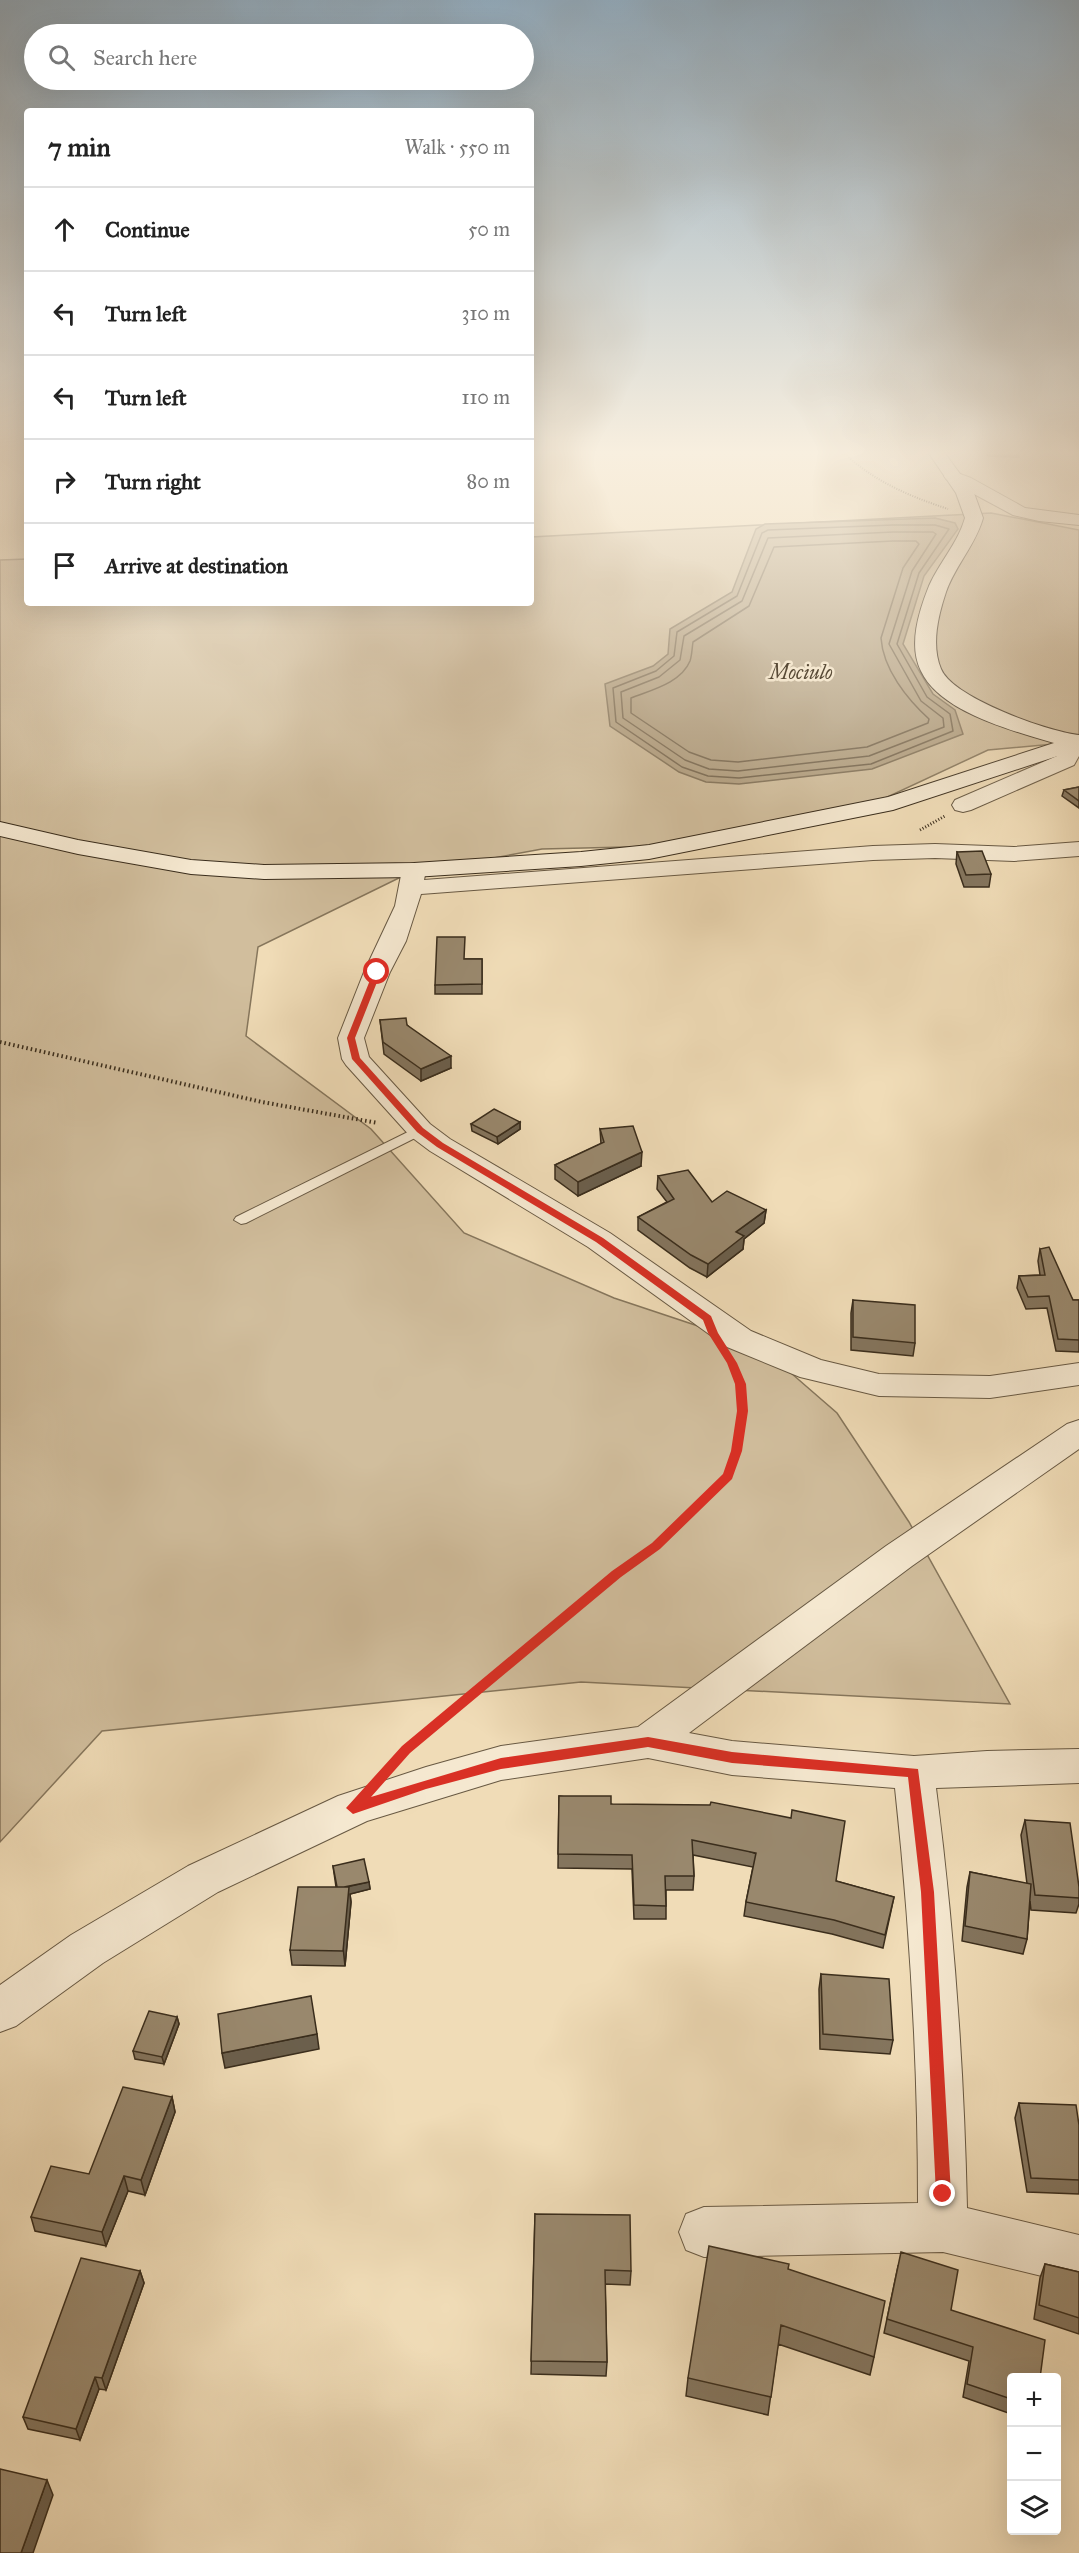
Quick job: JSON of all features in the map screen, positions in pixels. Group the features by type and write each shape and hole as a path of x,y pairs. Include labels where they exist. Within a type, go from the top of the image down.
{"street":[{"path":"946,571 928,617 927,653 931,671 941,685 956,698 1029,728 1077,742"},
{"path":"963,805 1066,760 1077,742"},
{"path":"413,879 660,850 893,803 1077,742"},
{"path":"0,829 78,847 191,867 413,879 873,853 934,851 1014,854 1079,849"},
{"path":"413,879 407,906 377,972 351,1038 356,1059 420,1130 440,1145 599,1240 739,1339 812,1370 879,1385 990,1387 1079,1374"},
{"path":"648,1742 899,1556 1079,1432"},
{"path":"0,2011 87,1949 203,1879 353,1808 426,1784 501,1764 648,1742 732,1758 914,1773 987,1768 1079,1766"},
{"path":"914,1773 928,1904 942,2144 943,2226"},
{"path":"704,2232 943,2226 1079,2260"}],"lane":[{"path":"241,1220 420,1130"}],"path":[{"path":"0,1042 262,1102 420,1130"},
{"path":"391,1766 406,1750 550,1628 616,1574 656,1546 728,1476 737,1451 743,1394 732,1363 713,1333 707,1318"}],"shaded area":[{"path":"0,571 24,571 24,606 534,606 534,571 1079,571 1079,740 988,750 836,821 710,845 542,849 407,874 258,947 246,1036 371,1129 464,1233 614,1298 761,1347 837,1413 909,1522 1010,1704 581,1682 102,1731 0,1842"}],"water":[{"name":"Mociulo","path":"740,571 928,571 903,644 933,694 955,710 963,734 872,769 739,784 706,782 679,772 610,726 605,684 653,666 668,654 670,629 732,592"}],"building":[{"path":"1079,787 1079,801 1064,790"},
{"path":"982,851 991,874 966,875 957,852"},
{"path":"437,937 465,937 464,959 482,959 482,984 435,985"},
{"path":"406,1018 407,1025 451,1056 421,1069 383,1042 380,1020"},
{"path":"494,1109 520,1122 497,1137 471,1124"},
{"path":"633,1126 642,1152 578,1182 555,1165 604,1142 600,1129"},
{"path":"688,1170 712,1202 727,1191 766,1210 736,1232 744,1236 708,1264 691,1255 638,1217 674,1199 658,1176"},
{"path":"1049,1247 1073,1300 1079,1300 1079,1340 1058,1339 1049,1296 1028,1297 1019,1276 1045,1275 1040,1249"},
{"path":"853,1300 915,1305 915,1343 853,1337"},
{"path":"559,1796 611,1796 611,1804 710,1805 711,1802 791,1818 792,1810 845,1821 836,1881 894,1897 885,1935 834,1920 746,1902 756,1853 692,1840 694,1876 665,1876 666,1906 634,1905 632,1855 558,1854"},
{"path":"1025,1820 1070,1823 1079,1898 1035,1895"},
{"path":"364,1859 369,1882 337,1887 333,1866"},
{"path":"970,1872 1031,1884 1027,1939 965,1926"},
{"path":"298,1887 349,1887 343,1951 290,1950"},
{"path":"821,1974 889,1979 893,2040 823,2034"},
{"path":"311,1996 317,2034 222,2053 218,2014"},
{"path":"149,2011 177,2017 162,2057 133,2051"},
{"path":"123,2087 172,2097 141,2180 124,2176 102,2232 31,2217 51,2166 89,2174"},
{"path":"1019,2103 1076,2105 1079,2125 1079,2180 1031,2178"},
{"path":"535,2214 630,2215 631,2271 605,2270 607,2362 531,2361"},
{"path":"709,2246 789,2264 788,2269 885,2301 874,2357 781,2325 771,2397 688,2378"},
{"path":"901,2252 958,2270 951,2310 1045,2340 1041,2373 1007,2373 1007,2398 967,2384 973,2347 887,2319"},
{"path":"81,2258 140,2271 102,2378 95,2377 76,2429 23,2417"},
{"path":"1045,2264 1079,2272 1079,2318 1039,2305"},
{"path":"0,2469 47,2480 21,2553 0,2553"}],"route":[{"path":"377,972 351,1038 356,1059 420,1130 440,1145 559,1214 644,1271 707,1318 713,1333 732,1363 743,1394 743,1411 737,1451 728,1476 656,1546 616,1574 406,1750 353,1808 426,1784 501,1764 648,1742 732,1758 914,1773 928,1892 943,2194"}]}
